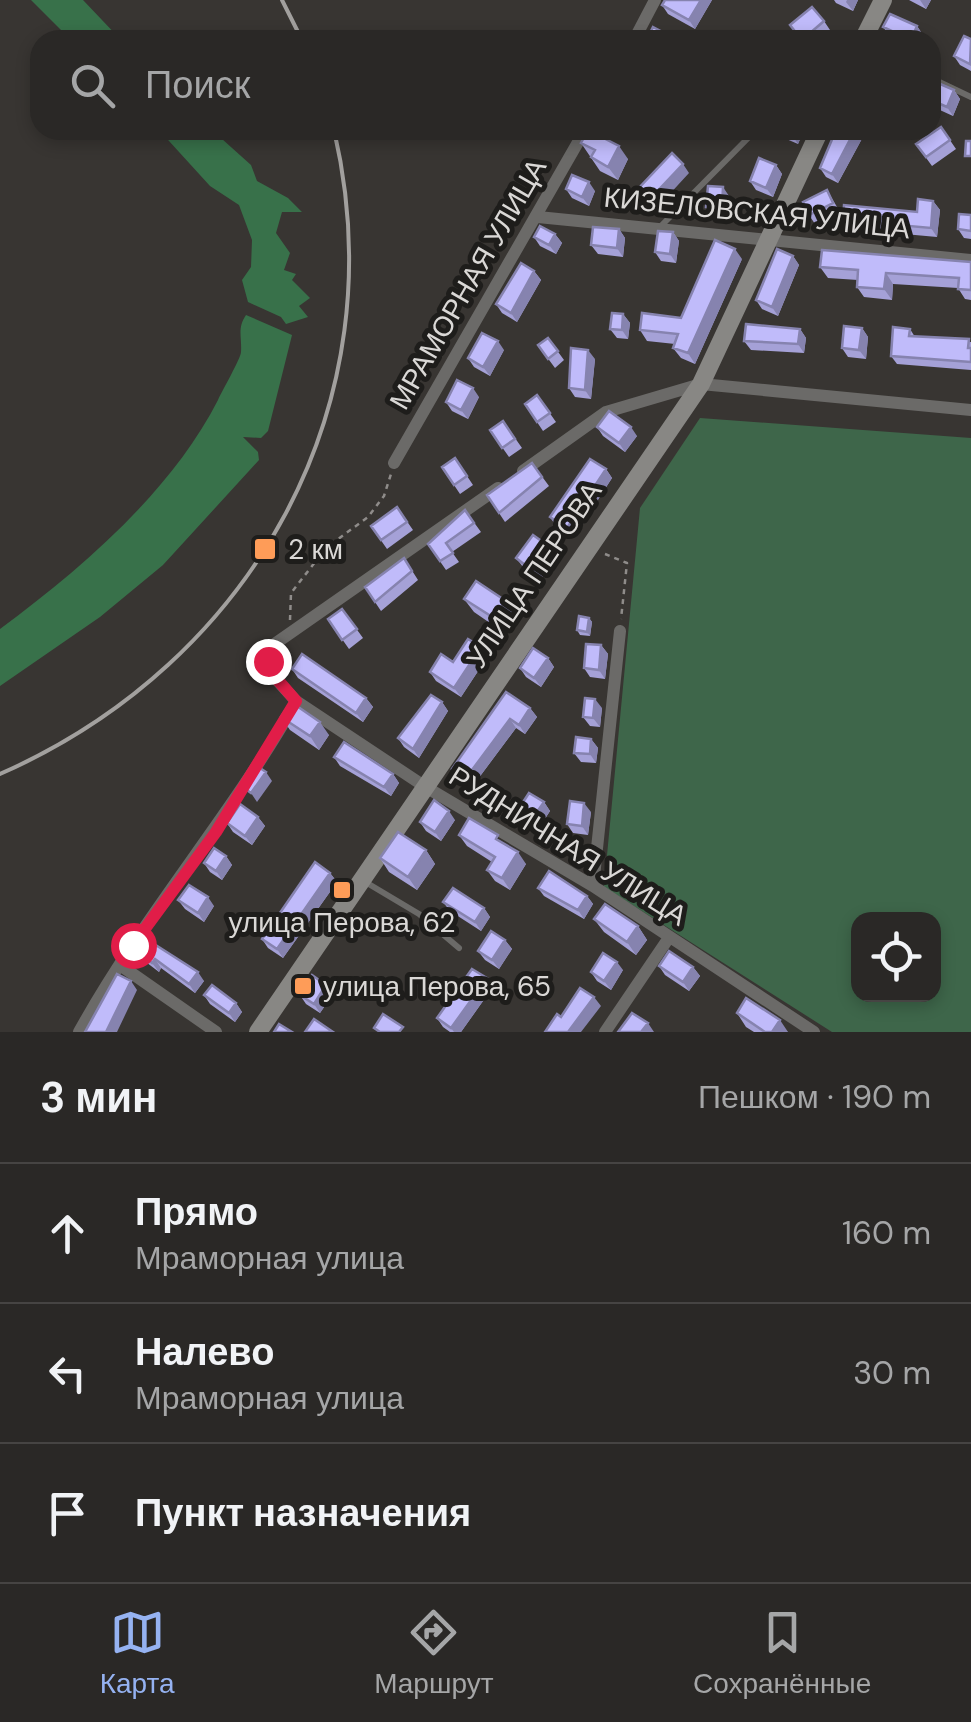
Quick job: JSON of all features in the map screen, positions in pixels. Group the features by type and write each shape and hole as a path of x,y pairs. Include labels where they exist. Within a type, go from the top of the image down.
{"main road":[{"path":"868,30 883,0"},
{"name":"УЛИЦА ПЕРОВА","path":"258,1032 700,384 815,140"}],"street":[{"path":"639,30 655,0"},
{"name":"МРАМОРНАЯ УЛИЦА","path":"394,463 580,140"},
{"name":"КИЗЕЛОВСКАЯ УЛИЦА","path":"538,217 971,260"},
{"path":"80,1032 120,965 216,832 296,701 269,665 268,656 283,639 606,412 700,384 971,410"},
{"path":"593,886 620,630"},
{"name":"РУДНИЧНАЯ УЛИЦА","path":"296,701 424,786 593,886 814,1032"},
{"path":"604,1032 668,939"},
{"path":"120,965 216,1032"}],"lane":[{"path":"941,83 971,97"},
{"path":"657,229 746,140"},
{"path":"361,879 419,914 459,948"}],"path":[{"path":"283,639 290,593 326,548 368,517 384,496 394,463"},
{"path":"600,553 627,563 620,630"}],"green space":[{"path":"31,0 83,0 112,30 61,30"},
{"path":"168,140 223,140 251,165 257,181 288,198 302,212 282,212 276,233 290,253 284,270 296,274 292,280 310,298 299,306 308,317 286,324 281,317 248,302 242,280 251,267 252,240 239,205 210,186"},
{"path":"246,315 292,335 268,431 261,438 243,437 258,452 259,460 163,565 100,617 0,686 0,629 92,554 176,466 238,361"},
{"path":"700,418 971,438 971,1032 832,1032 604,887 640,508"}],"building":[{"path":"665,0 701,0 689,20 662,5"},
{"path":"812,7 824,21 814,30 794,30 790,25"},
{"path":"890,14 917,26 915,30 883,27"},
{"path":"964,36 971,39 970,64 954,56"},
{"path":"941,84 954,90 947,107 941,104"},
{"path":"941,127 950,140 926,157 916,144 922,140 941,140"},
{"path":"607,140 619,146 608,167 591,157 595,150 581,143"},
{"path":"832,140 850,140 832,174 820,168"},
{"path":"966,141 971,141 971,156 965,156"},
{"path":"672,153 683,164 648,201 637,190"},
{"path":"759,158 776,165 766,188 750,181"},
{"path":"572,175 589,182 582,197 566,189"},
{"path":"708,186 723,187 722,208 706,207"},
{"path":"827,190 833,203 809,215 803,202"},
{"path":"918,199 933,201 931,228 843,220 844,205 917,212"},
{"path":"959,214 971,215 971,231 958,229"},
{"path":"540,226 555,234 549,245 534,237"},
{"path":"593,227 619,229 617,248 591,245"},
{"path":"658,231 673,232 670,254 655,252"},
{"path":"715,240 735,249 688,353 673,348 678,334 640,330 642,313 681,318"},
{"path":"777,249 793,256 772,307 756,300"},
{"path":"822,250 971,262 971,290 958,289 959,278 886,273 884,289 857,287 858,270 820,267"},
{"path":"521,263 534,271 511,313 496,304"},
{"path":"612,313 623,314 622,330 610,329"},
{"path":"746,324 800,329 798,344 744,341"},
{"path":"844,326 862,328 859,350 842,348"},
{"path":"893,327 910,329 909,336 969,339 971,362 891,356"},
{"path":"482,333 498,341 483,367 468,358"},
{"path":"548,338 558,351 548,359 538,345"},
{"path":"571,348 588,350 585,390 569,388"},
{"path":"457,380 473,388 461,410 446,402"},
{"path":"537,395 550,413 537,422 525,404"},
{"path":"609,411 631,427 619,443 597,427"},
{"path":"503,421 515,439 502,448 490,430"},
{"path":"455,458 467,476 454,485 442,467"},
{"path":"590,459 606,469 567,528 550,517"},
{"path":"532,463 542,477 499,513 487,495"},
{"path":"397,507 407,522 381,540 371,526"},
{"path":"465,510 474,523 446,543 453,553 440,561 428,544"},
{"path":"533,535 550,547 533,571 516,558"},
{"path":"404,558 412,571 375,602 365,587"},
{"path":"476,581 506,601 494,618 464,599"},
{"path":"342,609 357,629 342,640 328,619"},
{"path":"579,616 589,618 587,632 577,630"},
{"path":"468,639 481,647 454,688 430,672 441,654 453,662"},
{"path":"586,644 601,645 599,670 584,668"},
{"path":"533,648 548,658 534,678 520,668"},
{"path":"302,654 366,698 356,713 292,669"},
{"path":"506,692 530,708 519,725 510,719 466,778 452,769"},
{"path":"431,695 442,702 413,749 398,738"},
{"path":"585,698 595,699 593,718 583,717"},
{"path":"291,702 320,722 310,736 281,717"},
{"path":"576,737 591,739 590,754 574,753"},
{"path":"344,742 393,774 384,787 334,757"},
{"path":"257,766 266,772 251,793 244,788"},
{"path":"529,793 544,802 530,822 516,813"},
{"path":"434,800 449,811 435,832 420,822"},
{"path":"570,801 584,803 582,826 567,824"},
{"path":"240,804 258,817 245,836 227,823"},
{"path":"469,818 518,852 502,878 487,870 495,857 459,835"},
{"path":"398,832 426,850 408,877 380,858"},
{"path":"214,848 226,856 216,871 204,863"},
{"path":"315,862 330,873 277,949 262,939"},
{"path":"549,871 587,896 578,910 538,888"},
{"path":"189,885 208,897 198,913 178,900"},
{"path":"453,888 484,908 475,922 443,902"},
{"path":"605,904 638,926 627,942 594,919"},
{"path":"491,931 505,940 492,960 478,951"},
{"path":"140,935 198,972 189,984 132,947"},
{"path":"669,951 693,967 683,982 659,966"},
{"path":"603,953 617,962 604,981 591,972"},
{"path":"472,969 487,978 451,1028 437,1018"},
{"path":"117,974 131,981 106,1032 85,1032"},
{"path":"312,975 326,985 314,1004 300,995"},
{"path":"212,985 236,1003 229,1013 204,995"},
{"path":"580,988 594,997 568,1032 545,1032 557,1014 561,1017"},
{"path":"746,998 780,1020 772,1032 765,1032 737,1013"},
{"path":"632,1013 648,1023 641,1032 618,1032"},
{"path":"383,1014 403,1027 399,1032 380,1032 374,1028"},
{"path":"314,1019 333,1032 305,1032"},
{"path":"279,1024 292,1032 274,1032"}],"railway":[{"path":"282,0 297,30"},
{"path":"0,774 90,726 168,665 234,594 286,513 323,425 344,331 348,232 335,140"}],"place":[{"name":"2 км","path":"265,549"},
{"name":"улица Перова, 62","path":"342,890"},
{"name":"улица Перова, 65","path":"303,986"}],"route":[{"path":"133,945 216,832 296,701 276,678 268,661"}]}
